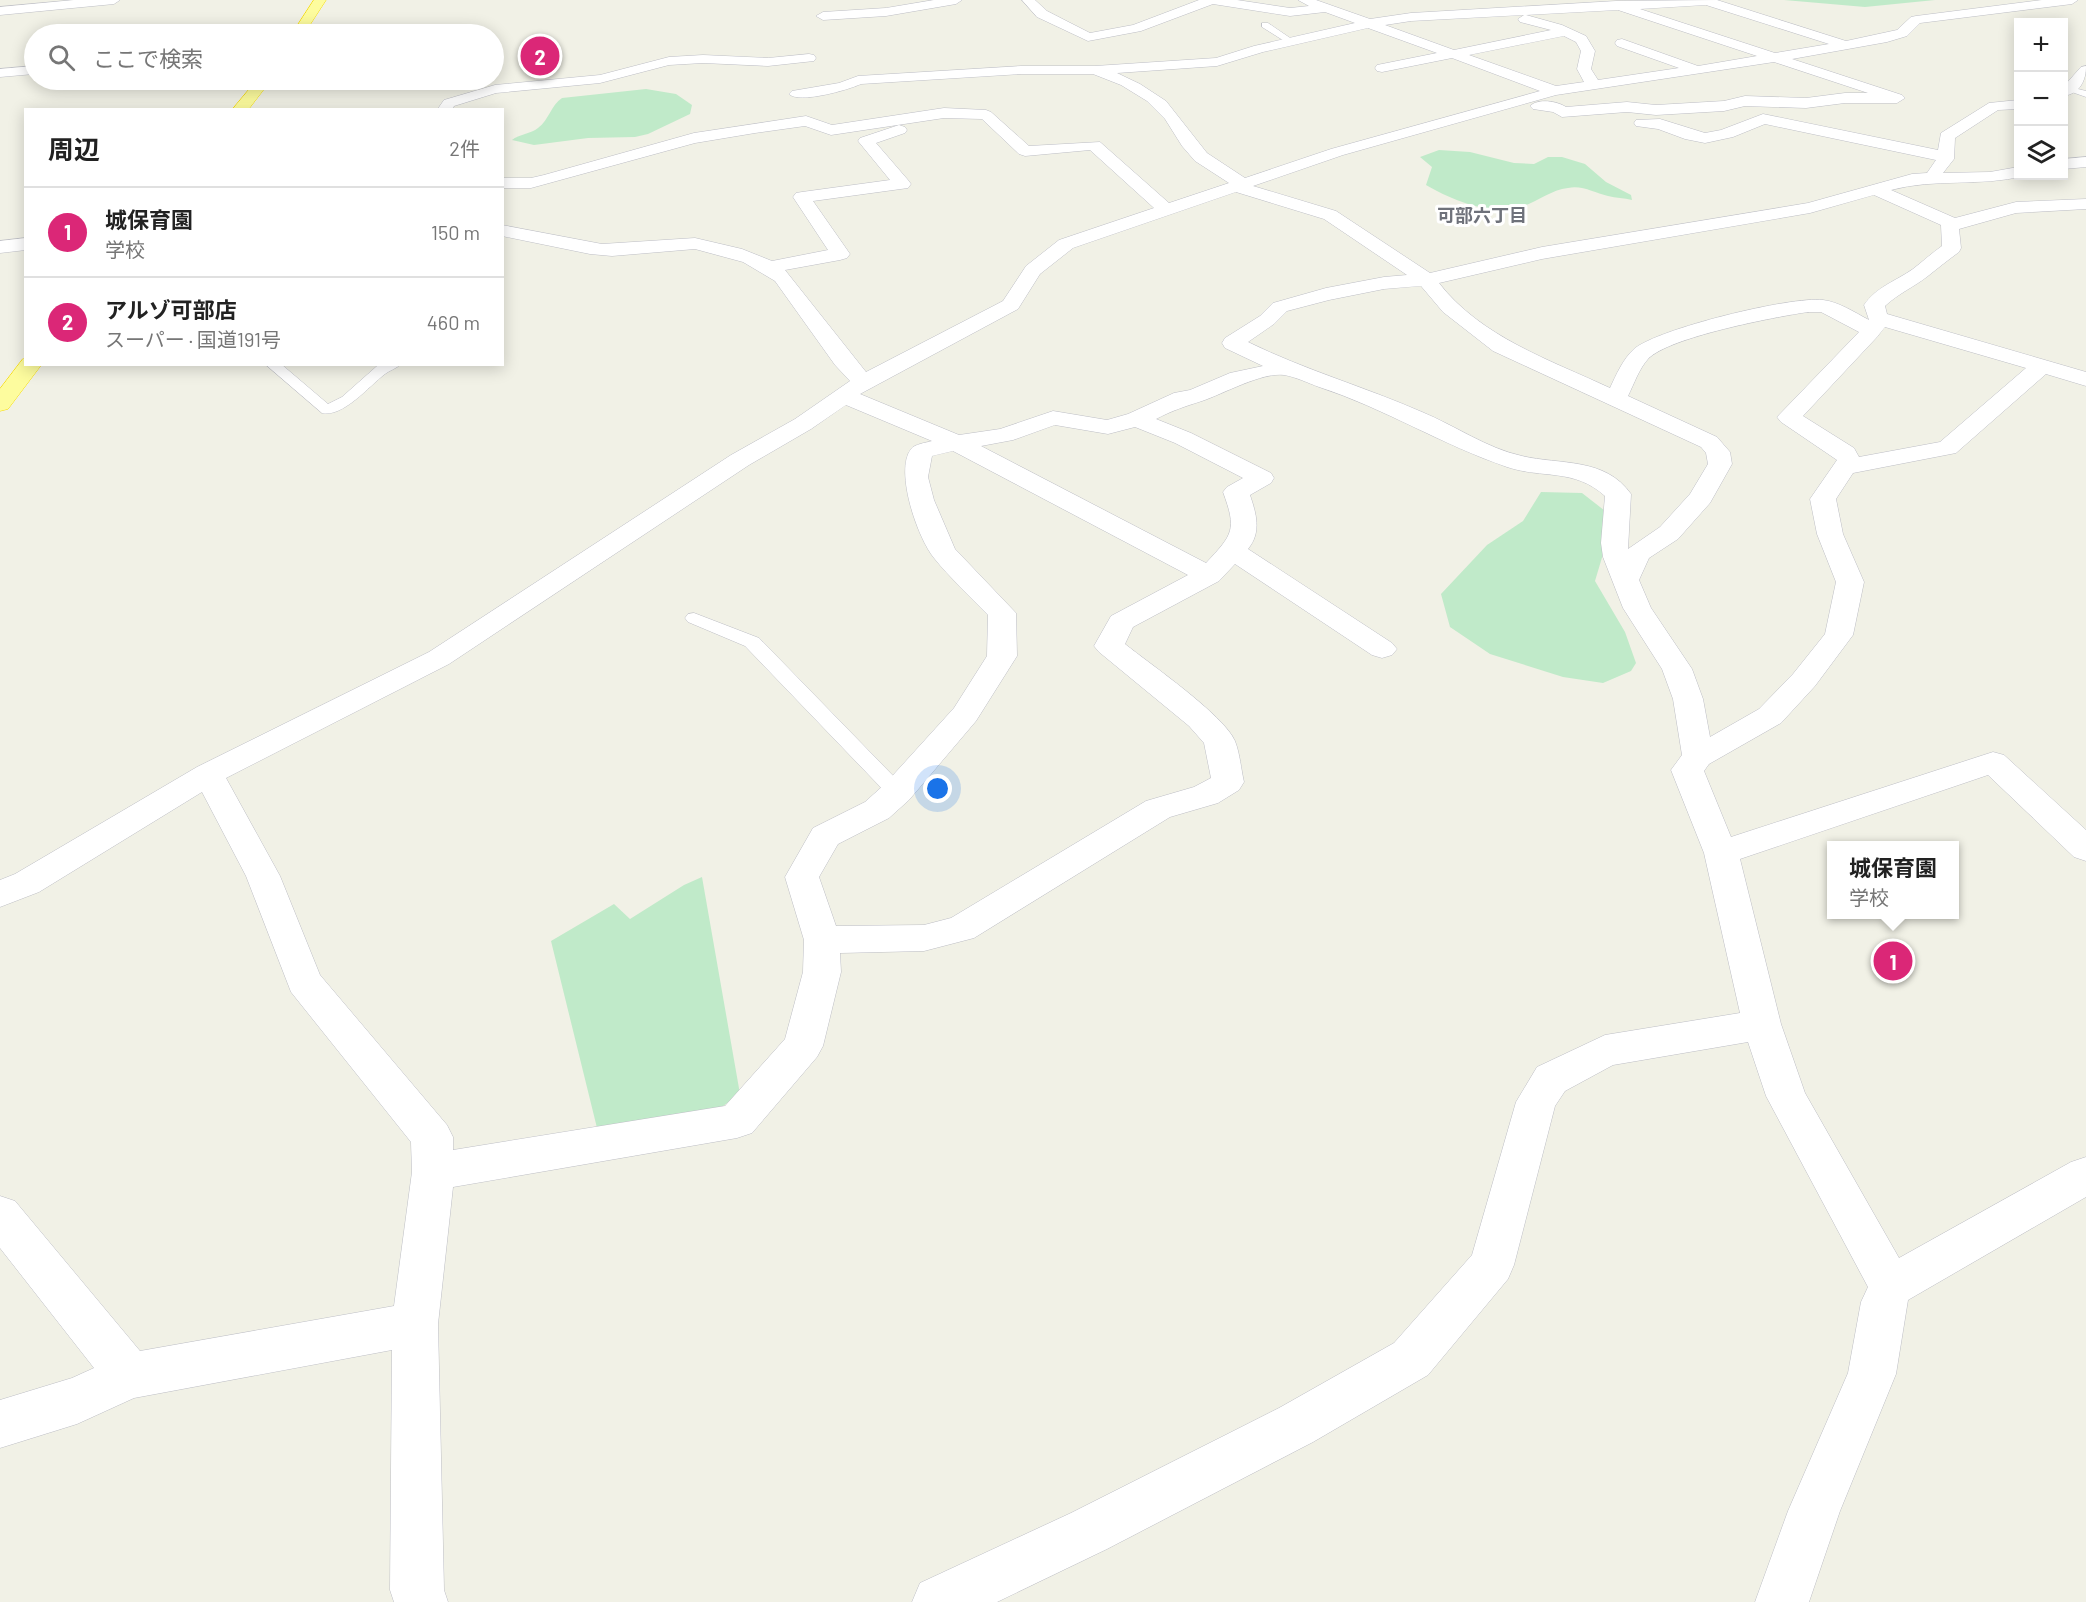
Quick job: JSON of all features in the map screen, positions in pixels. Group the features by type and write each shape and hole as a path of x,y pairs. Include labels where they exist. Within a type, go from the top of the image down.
{"highway":[{"path":"304,24 320,0"},
{"path":"241,108 256,90"},
{"path":"0,404 29,366"}],"street":[{"path":"0,11 114,0"},
{"path":"836,0 821,21 956,0"},
{"path":"1028,0 1042,14 1088,37 1136,28 1212,0 1290,12 1358,5"},
{"path":"1304,0 1555,91"},
{"path":"1447,0 1566,32 1581,39 1588,51 1581,57 1584,69 1593,86"},
{"path":"1567,0 1594,7"},
{"path":"797,94 843,87 858,80 1031,70 1095,70 1217,62 1371,23 1446,15 1707,1 1847,45"},
{"path":"0,894 27,883 208,774 439,658 740,460 804,424 852,389 1011,305 1033,270 1066,244 1337,152 1555,91 1847,45 1902,33 1916,20 2066,1 2086,7"},
{"path":"1562,112 1627,107 1656,110 1724,106 1745,101 1790,103 1826,102 1845,98 1897,98 1616,6"},
{"path":"1446,15 1556,50"},
{"path":"1382,68 1566,32"},
{"path":"1088,37 1088,46 1094,55 1095,70"},
{"path":"1622,43 1790,103"},
{"path":"504,88 607,77 669,61 703,59 768,62 810,53 797,94 806,121"},
{"path":"1095,70 1123,79 1167,111 1182,136 1196,153 1239,185 1329,215 1427,279 1450,308 1501,346 1709,442 1718,452 1720,464 1701,498 1669,533 1638,554 1625,580"},
{"path":"0,73 24,71"},
{"path":"2068,88 2086,72"},
{"path":"923,77 935,95 956,114"},
{"path":"445,108 449,103 492,90"},
{"path":"1516,102 1558,108 1574,128"},
{"path":"1928,177 1941,168 1946,157 1947,136 1994,106 2014,105"},
{"path":"504,183 531,183 549,179 694,138 806,121 831,130 944,113 986,115 1025,150 1094,145 1145,193 1167,210"},
{"path":"1621,126 1654,122 1704,138 1763,119 1946,157"},
{"path":"773,268 783,263 840,254 802,196 902,184 866,141 905,128 896,122"},
{"path":"2068,164 2086,162"},
{"path":"1698,757 1688,699 1677,669 1637,608 1616,556 1618,494 1602,480 1568,468 1519,463 1471,446 1417,418 1346,388 1284,368 1233,343 1267,320 1280,307 1326,294 1384,283 1427,279 1542,253 1810,208 1912,179 1990,177 2014,173"},
{"path":"1876,190 1954,224"},
{"path":"1891,1286 1786,1096 1762,1024 1721,853 1687,770 1698,757 1770,716 1804,680 1839,635 1850,582 1830,534 1823,499 1849,460 1845,453 1789,417 1839,368 1875,324 1874,305 1893,288 1923,271 1925,267 1952,248 1950,226 1999,209 2057,203 2086,204"},
{"path":"504,230 601,250 685,242 727,250 773,268 843,360 852,389 1209,575"},
{"path":"0,247 24,244"},
{"path":"1615,399 1641,352 1658,343 1770,312 1821,306 1875,324 2086,379"},
{"path":"1845,466 1948,448 2042,366"},
{"path":"433,1172 737,1121 803,1046 822,972 822,940 802,877 825,836 877,810 897,792 965,714 1002,656 1002,614 943,552 921,500 916,477 921,452 944,445 1005,435 1053,418 1108,427 1136,419 1182,398 1195,396 1238,378 1284,368"},
{"path":"822,940 924,938 961,929 1158,809 1206,795 1228,782 1220,741 1200,719 1109,646 1121,622 1209,575 1241,541 1245,517 1236,492 1262,478 1183,438 1136,419"},
{"path":"1232,550 1382,650"},
{"path":"1721,853 1993,762 2086,849"},
{"path":"208,774 262,876 304,982 432,1137 433,1172 415,1324 417,1590 421,1602"},
{"path":"939,1602 1089,1531 1296,1425 1411,1359 1492,1265 1536,1102 1551,1079 1605,1051 1762,1024"},
{"path":"1782,1602 1814,1511 1872,1374 1884,1302 1891,1286 2086,1175"},
{"path":"0,1215 130,1376"},
{"path":"0,1424 77,1400 130,1376 415,1324"}],"lane":[{"path":"1265,25 1292,42"},
{"path":"2068,90 2086,94"},
{"path":"274,366 327,410 346,400 381,369 389,366"},
{"path":"694,618 752,642 897,792"}],"green space":[{"path":"1784,0 1935,0 1865,7"},
{"path":"646,89 676,94 692,105 690,114 648,134 635,137 588,138 534,145 512,140 538,128 562,98"},
{"path":"1439,150 1470,152 1514,163 1534,164 1548,157 1562,157 1585,164 1606,182 1631,195 1632,200 1573,187 1555,191 1520,207 1496,209 1472,205 1426,185 1432,167 1420,157"},
{"path":"1541,492 1582,493 1609,514 1612,524 1595,581 1625,632 1636,663 1631,671 1603,683 1563,677 1490,654 1450,627 1441,594 1487,545 1523,521"},
{"path":"702,877 740,1094 716,1111 598,1132 551,941 614,904 630,919 684,885"}],"place":[{"name":"アルゾ可部店","path":"540,56"},
{"name":"城保育園","path":"1893,961"}],"district":[{"name":"可部六丁目","path":"1482,215"}]}
